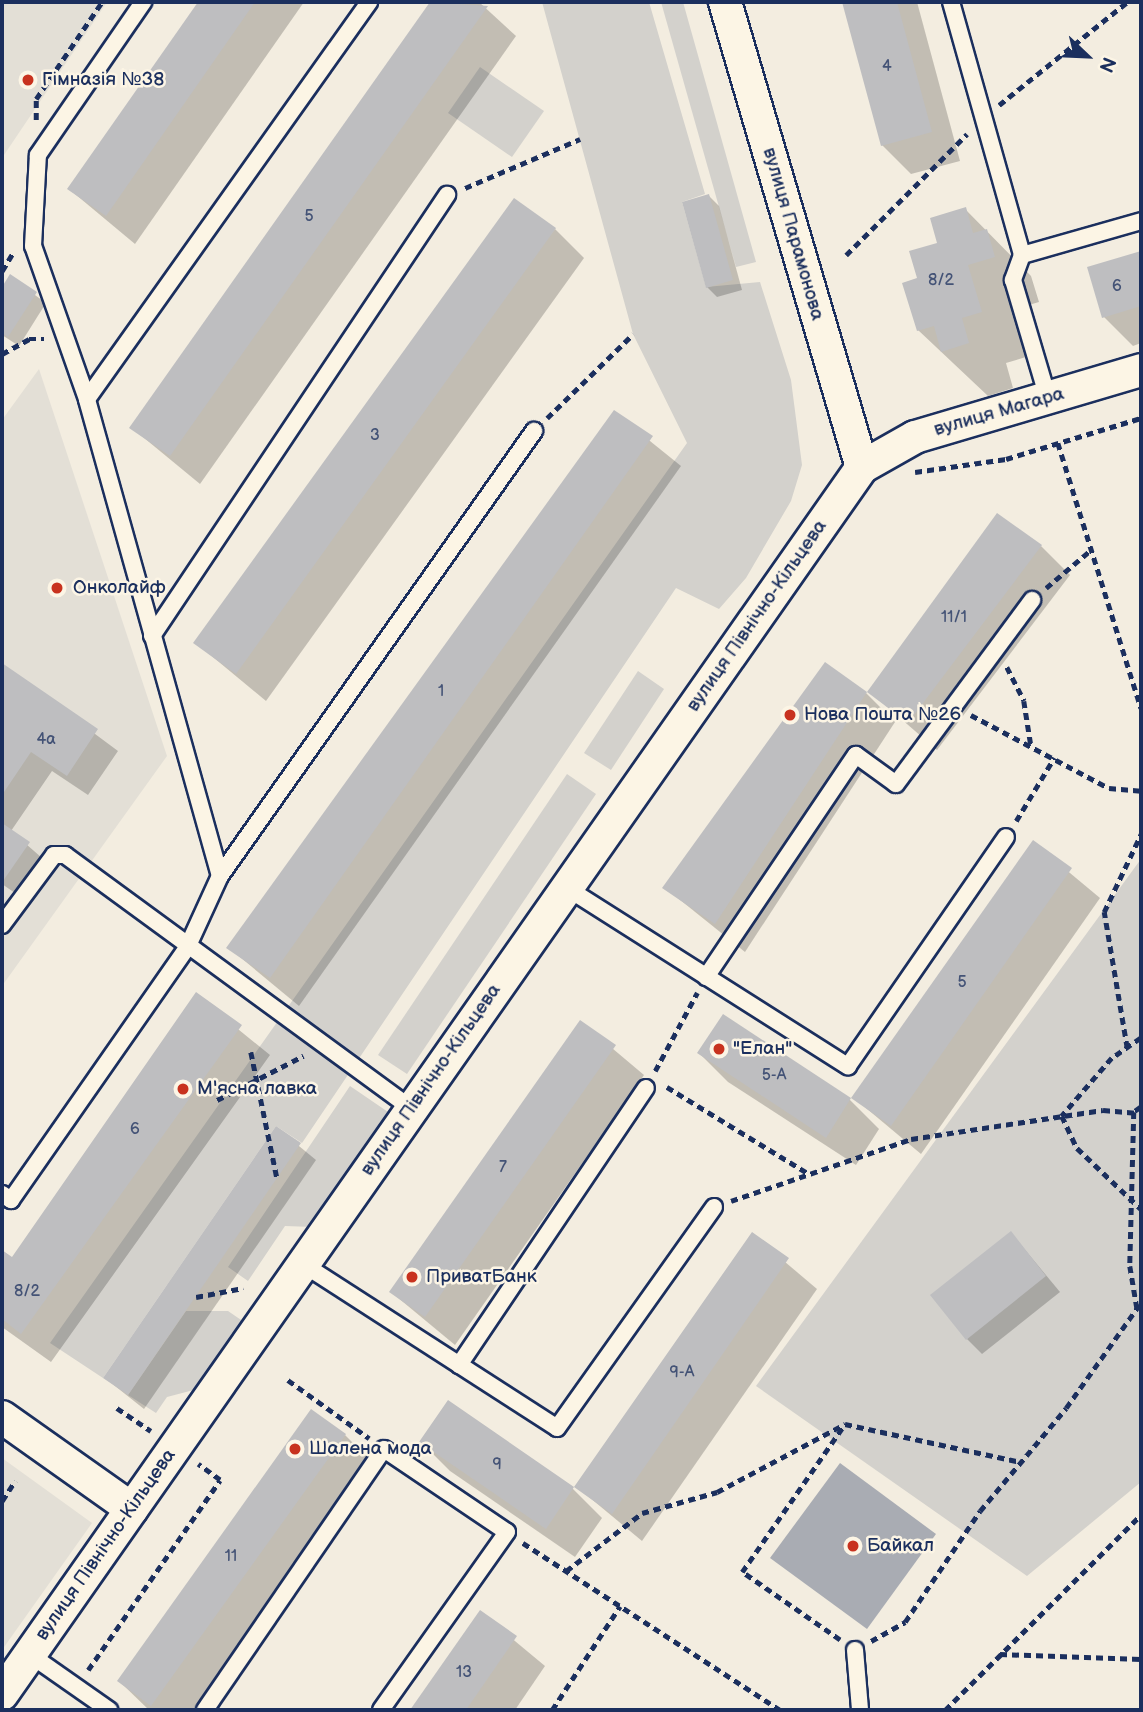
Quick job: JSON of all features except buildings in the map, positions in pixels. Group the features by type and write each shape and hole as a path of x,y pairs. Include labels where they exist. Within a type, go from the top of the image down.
{"street":[{"name":"вулиця Парамонова","path":"725,2 862,467"},
{"name":"вулиця Магара","path":"862,467 915,437 1141,370"},
{"name":"вулиця Північно-Кільцева","path":"2,1694 862,467"},
{"path":"2,1417 132,1509"}],"lane":[{"path":"143,2 38,155 33,246 87,399 220,876"},
{"path":"87,399 369,2"},
{"path":"951,2 1022,255 1013,280 1048,398"},
{"path":"152,636 447,195"},
{"path":"1022,255 1141,221"},
{"path":"2,1194 11,1200 187,948 220,876 534,431"},
{"path":"706,977 856,755 897,784 1032,600"},
{"path":"567,888 848,1066 1006,837"},
{"path":"2,925 54,855 65,855 187,948 324,1043 411,1108"},
{"path":"458,1365 649,1083"},
{"path":"303,1264 557,1428 714,1207"},
{"path":"205,1710 384,1449 507,1532 381,1710"},
{"path":"855,1650 860,1710"},
{"path":"29,1654 109,1710"}],"path":[{"path":"38,155 36,99 102,2"},
{"path":"846,255 984,118 1127,2"},
{"path":"447,195 580,139"},
{"path":"2,271 14,251"},
{"path":"534,431 633,334"},
{"path":"2,354 29,339 66,339"},
{"path":"911,473 1006,459 1141,418"},
{"path":"1058,443 1141,708"},
{"path":"1032,600 1091,549"},
{"path":"998,647 1024,701 1031,746"},
{"path":"954,706 1109,788 1141,791"},
{"path":"1006,837 1054,758"},
{"path":"1127,1048 1104,912 1141,834"},
{"path":"706,977 649,1083 810,1174"},
{"path":"1062,1116 1127,1048 1141,1038"},
{"path":"217,1100 257,1083 324,1043"},
{"path":"251,1052 277,1178"},
{"path":"1133,1112 1141,1107"},
{"path":"845,1424 742,1572 855,1650 905,1622 1139,1306 1130,1266 1135,1202 1133,1112"},
{"path":"714,1207 911,1139 1062,1116 1141,1113"},
{"path":"1062,1116 1077,1147 1141,1209"},
{"path":"196,1297 243,1288"},
{"path":"288,1380 384,1449"},
{"path":"117,1408 152,1432"},
{"path":"566,1571 642,1513 717,1492 845,1424 1021,1462"},
{"path":"76,1687 220,1480 198,1464"},
{"path":"2,1501 15,1481"},
{"path":"945,1710 1141,1515"},
{"path":"507,1532 780,1710"},
{"path":"552,1710 620,1606"},
{"path":"1000,1654 1141,1659"}],"shaded area":[{"name":"Гімназія №38","path":"2,2 107,2 2,158"},
{"path":"542,2 649,2 705,194 682,202 706,287 760,282 791,380 802,465 791,501 746,578 719,609 676,588 302,1143 276,1126 103,1378 50,1343 687,443 633,334"},
{"path":"661,2 683,2 756,262 736,267"},
{"path":"480,67 544,111 512,157 448,113"},
{"name":"Онколайф","path":"39,369 167,756 2,986 2,420"},
{"path":"638,671 664,689 611,770 584,753"},
{"path":"567,774 596,794 407,1074 378,1055"},
{"path":"1141,859 1141,1482 1027,1576 756,1386"},
{"path":"350,1086 391,1114 313,1227 285,1226 248,1281 228,1267"},
{"path":"186,1311 228,1311 247,1324 205,1387 167,1397 156,1413 128,1395"},
{"path":"2,1458 92,1523 2,1650"},
{"name":"Байкал","path":"840,1463 936,1534 867,1629 770,1558"}],"place":[{"name":"Гімназія №38","path":"28,80"},
{"name":"Онколайф","path":"57,588"},
{"name":"Нова Пошта №26","path":"790,715"},
{"name":"\"Елан\"","path":"719,1049"},
{"name":"М'ясна лавка","path":"183,1089"},
{"name":"ПриватБанк","path":"412,1277"},
{"name":"Шалена мода","path":"295,1449"},
{"name":"Байкал","path":"853,1546"}]}
